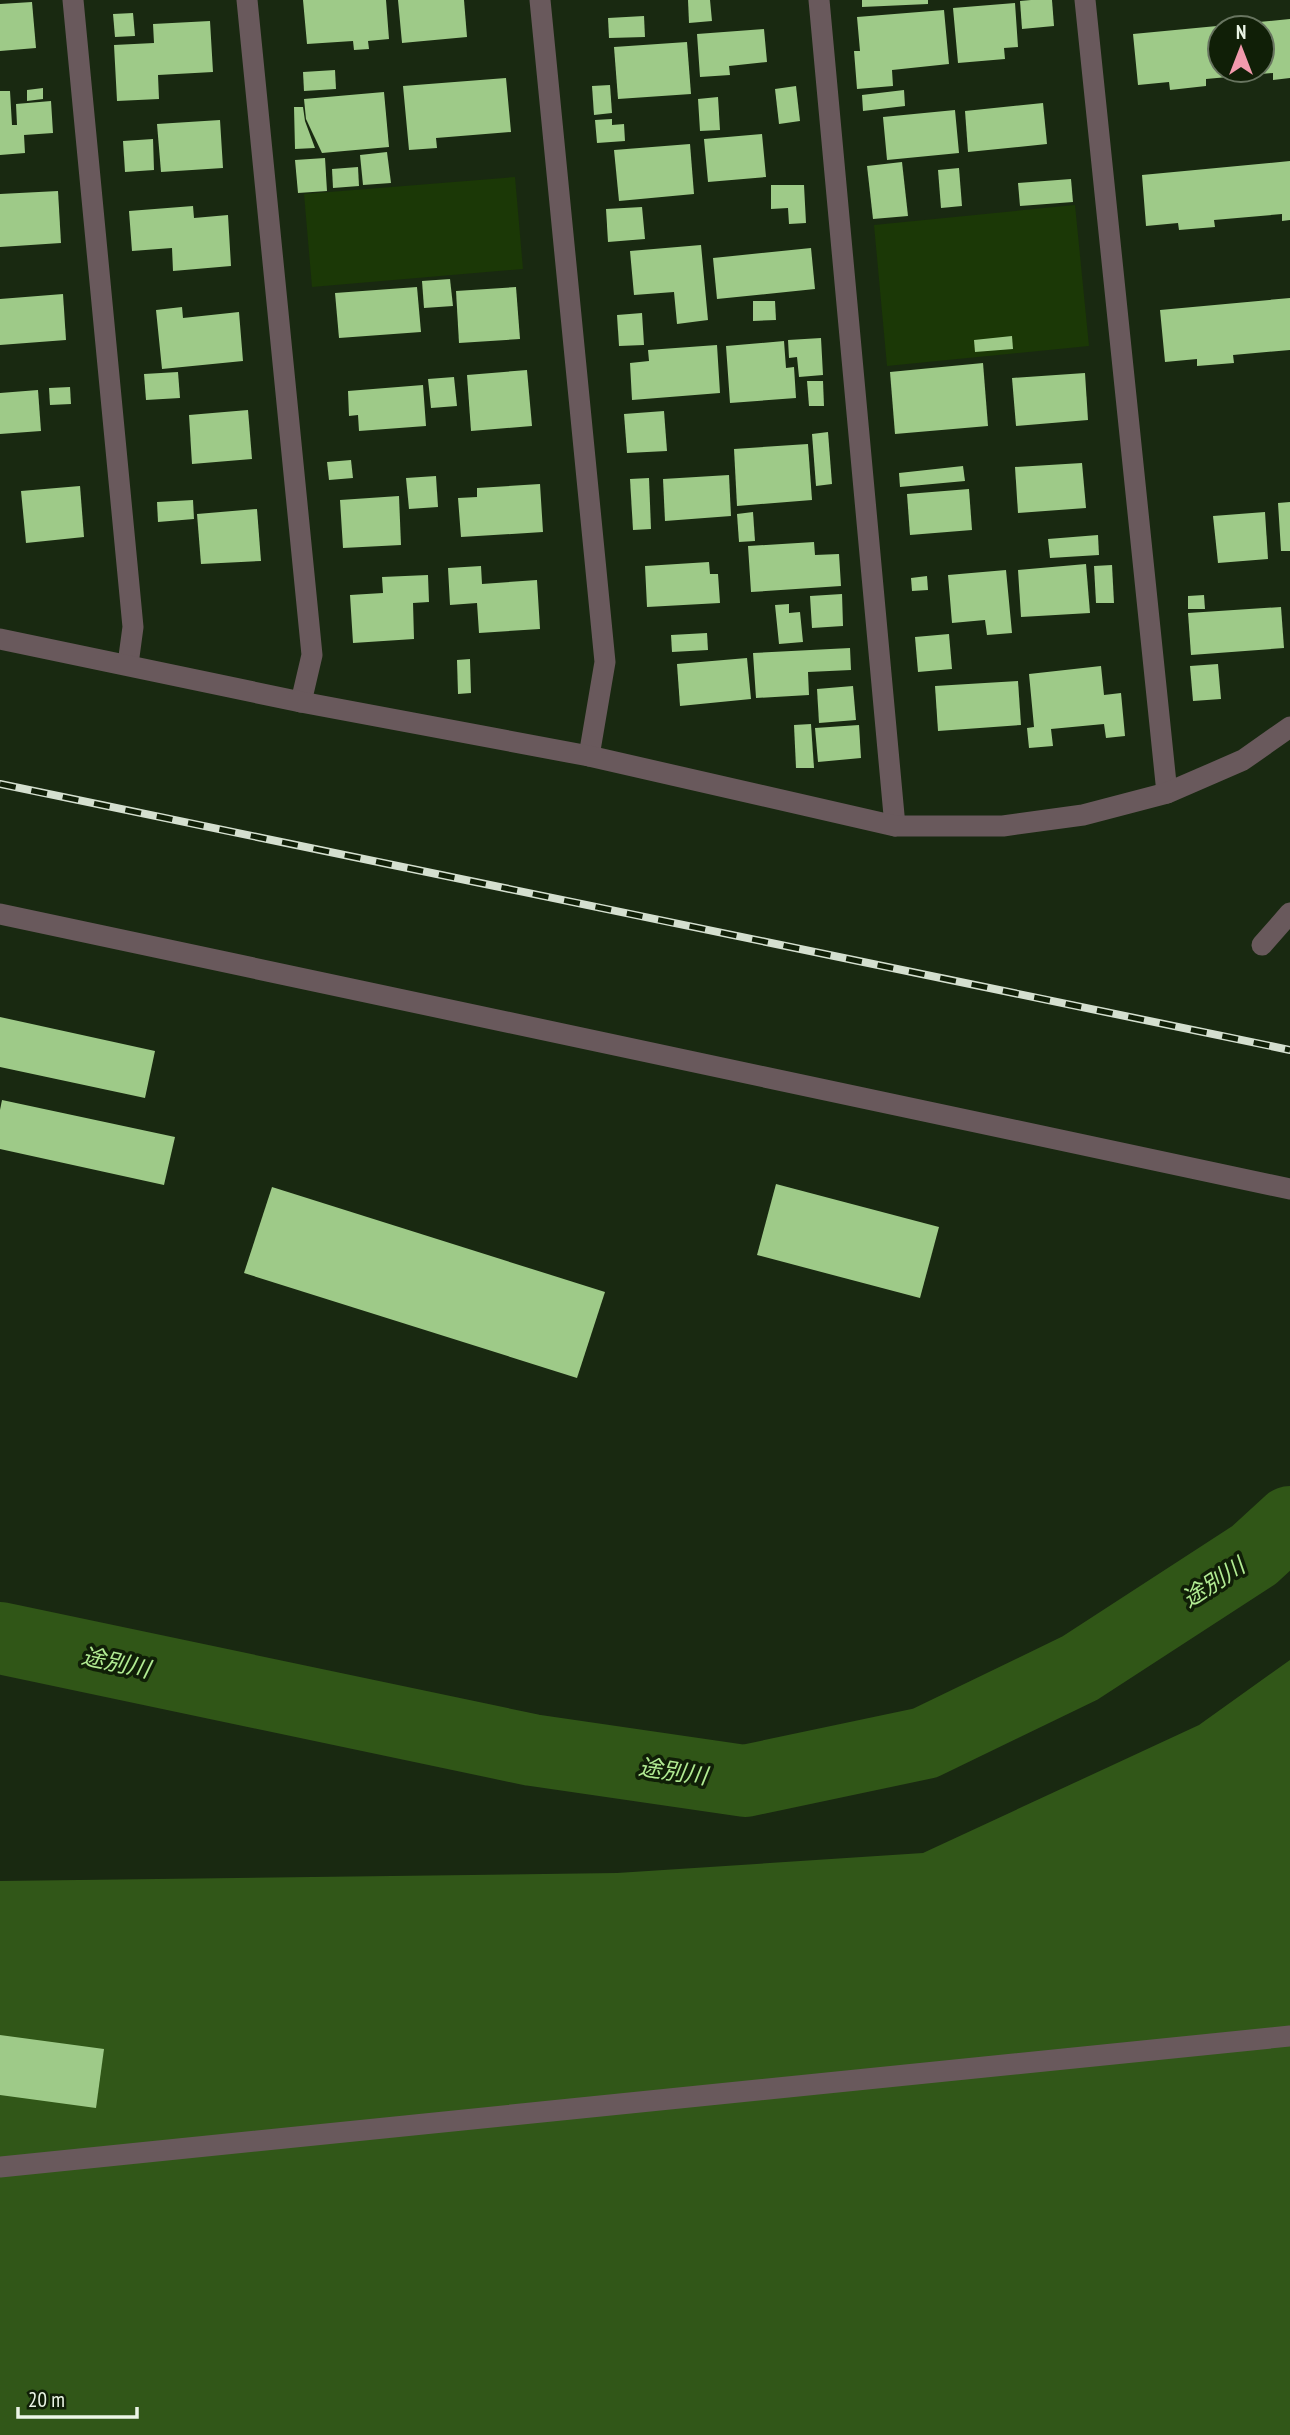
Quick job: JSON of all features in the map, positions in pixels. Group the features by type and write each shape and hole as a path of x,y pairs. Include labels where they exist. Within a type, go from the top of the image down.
{"street":[{"path":"73,0 133,627 128,664"},
{"path":"247,0 312,655 301,702"},
{"path":"540,0 605,662 589,756"},
{"path":"818,0 895,826"},
{"path":"1085,0 1167,793"},
{"path":"0,639 301,702 589,756 895,826 1003,826 1083,815 1167,793 1243,760 1290,727"},
{"path":"1262,945 1290,913"},
{"path":"0,914 1290,1189"},
{"path":"0,2167 1290,2036"}],"green space":[{"path":"515,177 523,269 312,287 304,194"},
{"path":"1075,205 1089,346 887,366 874,225"},
{"path":"1290,1660 1290,2435 0,2435 0,1881 617,1873 923,1853 1199,1725"}],"building":[{"path":"303,0 386,0 389,39 368,41 369,49 354,50 353,41 307,44"},
{"path":"398,0 464,0 467,37 402,43"},
{"path":"688,0 710,0 712,21 689,23"},
{"path":"862,0 928,0 928,4 862,7"},
{"path":"1052,0 1054,26 1022,29 1020,1"},
{"path":"32,2 36,48 0,51 0,4"},
{"path":"1015,3 1018,47 1004,48 1005,59 958,63 953,8"},
{"path":"944,10 949,64 892,70 893,86 857,89 854,51 860,51 857,17"},
{"path":"133,13 135,36 115,37 113,14"},
{"path":"644,16 645,37 609,38 608,18"},
{"path":"1290,19 1290,78 1276,80 1276,20"},
{"path":"210,21 213,72 158,75 159,99 117,101 114,45 154,43 153,24"},
{"path":"1206,27 1206,86 1170,90 1169,82 1138,85 1133,34"},
{"path":"764,29 767,62 729,66 730,75 700,77 697,34"},
{"path":"687,42 691,94 618,99 614,47"},
{"path":"335,70 336,89 304,91 303,72"},
{"path":"506,78 511,132 436,138 437,148 409,150 403,86"},
{"path":"610,85 612,113 594,115 592,86"},
{"path":"796,86 800,121 779,124 775,89"},
{"path":"43,88 43,99 27,101 27,90"},
{"path":"904,90 905,106 863,111 862,95"},
{"path":"0,91 10,91 12,125 17,125 16,104 51,101 53,133 24,135 25,153 0,155"},
{"path":"384,92 389,147 322,153 306,119 304,99"},
{"path":"718,97 720,130 700,131 698,99"},
{"path":"1043,103 1047,144 968,152 965,111"},
{"path":"294,107 303,107 315,148 295,149"},
{"path":"955,110 959,153 887,160 883,117"},
{"path":"612,119 612,125 624,124 625,141 597,143 595,120"},
{"path":"220,120 223,168 161,172 157,124"},
{"path":"762,134 766,177 708,182 704,139"},
{"path":"153,139 154,170 125,172 123,141"},
{"path":"690,144 694,194 619,201 614,150"},
{"path":"387,152 391,183 363,185 360,155"},
{"path":"325,158 327,191 298,193 295,160"},
{"path":"1290,161 1290,220 1282,221 1282,214 1214,220 1215,227 1179,230 1178,223 1146,226 1142,175"},
{"path":"902,162 908,216 873,219 867,166"},
{"path":"358,167 359,186 333,188 332,169"},
{"path":"959,168 962,206 941,208 938,170"},
{"path":"1071,179 1073,202 1020,206 1018,183"},
{"path":"771,185 804,185 806,223 789,224 788,208 771,209"},
{"path":"58,191 61,243 0,247 0,194"},
{"path":"193,206 194,218 228,215 231,266 173,271 172,248 132,251 129,211"},
{"path":"642,207 645,239 608,242 606,209"},
{"path":"701,245 708,320 677,324 674,292 634,295 630,251"},
{"path":"811,248 815,289 717,299 713,258"},
{"path":"450,279 453,306 424,308 422,281"},
{"path":"417,287 421,332 339,338 335,293"},
{"path":"516,287 520,339 459,343 456,291"},
{"path":"63,294 66,340 0,345 0,299"},
{"path":"1290,298 1290,350 1233,355 1234,363 1197,366 1197,359 1165,362 1160,310"},
{"path":"753,301 775,301 776,320 753,321"},
{"path":"182,307 183,318 239,312 243,361 162,369 156,310"},
{"path":"642,313 644,345 619,346 617,315"},
{"path":"1012,336 1013,349 975,352 974,340"},
{"path":"821,338 823,375 799,377 797,357 789,358 788,340"},
{"path":"784,341 786,368 794,367 796,398 730,403 726,346"},
{"path":"717,345 720,393 632,400 630,363 649,361 648,350"},
{"path":"983,363 988,426 895,434 890,372"},
{"path":"527,370 532,426 471,431 467,375"},
{"path":"178,372 180,398 146,400 144,374"},
{"path":"1085,373 1088,420 1016,426 1012,378"},
{"path":"454,377 457,406 431,408 428,379"},
{"path":"807,381 823,381 824,406 809,406"},
{"path":"423,385 426,426 359,431 358,415 349,416 348,391"},
{"path":"70,387 71,404 50,405 49,388"},
{"path":"38,390 41,431 0,434 0,393"},
{"path":"248,410 252,459 192,464 189,415"},
{"path":"664,411 667,451 627,453 624,414"},
{"path":"828,432 832,484 816,486 812,434"},
{"path":"808,444 812,500 737,506 734,449"},
{"path":"351,460 353,478 329,480 327,462"},
{"path":"1082,463 1086,508 1018,513 1015,467"},
{"path":"963,466 965,481 900,487 899,473"},
{"path":"729,475 731,516 665,521 663,479"},
{"path":"436,476 438,507 409,509 406,478"},
{"path":"649,478 651,529 633,530 630,479"},
{"path":"540,484 543,532 461,537 458,498 477,497 477,488"},
{"path":"80,486 84,537 26,543 21,491"},
{"path":"969,489 972,530 910,535 907,494"},
{"path":"399,496 401,545 343,548 340,500"},
{"path":"193,500 194,519 158,522 157,502"},
{"path":"1290,502 1290,551 1281,551 1278,503"},
{"path":"257,509 261,561 201,564 197,514"},
{"path":"753,512 755,541 739,542 737,514"},
{"path":"1265,512 1268,559 1218,563 1213,516"},
{"path":"1098,535 1099,555 1050,558 1048,539"},
{"path":"814,542 815,555 839,554 841,586 751,592 748,546"},
{"path":"709,562 710,574 718,574 720,603 647,607 645,566"},
{"path":"1086,564 1090,613 1021,617 1018,570"},
{"path":"1112,565 1114,603 1096,603 1094,566"},
{"path":"481,566 482,584 537,580 540,629 479,633 477,603 450,605 448,568"},
{"path":"1006,570 1012,633 987,635 985,620 952,623 948,575"},
{"path":"428,575 429,602 413,603 414,639 353,643 350,595 383,593 382,577"},
{"path":"927,576 928,590 912,591 911,578"},
{"path":"842,594 843,626 812,628 810,596"},
{"path":"1204,595 1205,609 1188,609 1188,596"},
{"path":"789,604 789,613 800,612 803,642 779,644 775,605"},
{"path":"1281,607 1284,648 1191,655 1188,613"},
{"path":"707,633 708,650 672,652 671,635"},
{"path":"949,634 952,669 918,672 915,637"},
{"path":"850,648 851,670 808,672 809,695 756,698 753,653"},
{"path":"747,658 751,699 680,706 677,664"},
{"path":"470,659 471,693 458,694 457,660"},
{"path":"1218,664 1221,699 1193,701 1190,666"},
{"path":"1101,666 1104,695 1121,693 1125,736 1106,738 1104,724 1051,729 1053,746 1029,748 1027,728 1034,727 1029,674"},
{"path":"1018,681 1021,725 938,731 935,686"},
{"path":"853,686 856,720 819,723 817,689"},
{"path":"811,724 814,768 796,768 794,725"},
{"path":"859,725 861,758 818,762 815,728"},
{"path":"0,1017 155,1051 145,1098 0,1067"},
{"path":"2,1100 175,1137 164,1185 0,1149"},
{"path":"776,1184 939,1227 920,1298 757,1255"},
{"path":"272,1187 605,1292 577,1378 244,1273"},
{"path":"0,2035 104,2049 96,2108 0,2095"}],"waterway":[{"name":"途別川","path":"0,1638 532,1750 745,1781 925,1743 1080,1668 1254,1555 1290,1522"}],"railway":[{"path":"0,784 1290,1050"}]}
